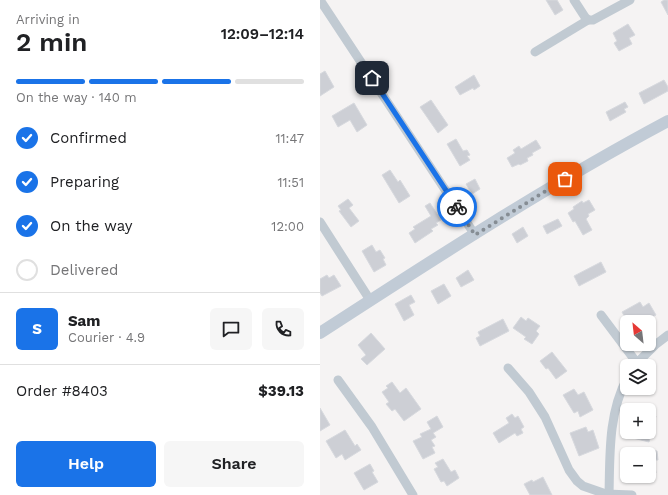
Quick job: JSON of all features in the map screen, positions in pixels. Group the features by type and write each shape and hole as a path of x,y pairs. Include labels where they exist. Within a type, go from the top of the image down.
{"main road":[{"path":"320,333 370,300 578,171 668,122"}],"street":[{"path":"320,0 475,235"},
{"path":"574,0 584,17 588,20"},
{"path":"535,52 588,20 593,20 630,0"},
{"path":"320,222 370,300"},
{"path":"601,315 632,359"},
{"path":"640,359 655,344 668,335"},
{"path":"508,368 529,392 545,417 573,477 583,486 609,495 632,495"},
{"path":"338,380 372,427 413,495"},
{"path":"609,495 613,421 620,394"}],"building":[{"path":"546,0 557,0 563,10 555,15"},
{"path":"668,0 668,15 661,2"},
{"path":"628,24 635,35 629,38 632,44 619,51 614,43 617,41 613,33"},
{"path":"325,71 334,87 320,96 320,74"},
{"path":"474,75 480,86 460,95 455,87"},
{"path":"664,80 668,87 668,91 644,104 639,93"},
{"path":"431,100 448,125 438,133 420,107"},
{"path":"625,102 628,107 624,109 626,112 610,121 606,112"},
{"path":"354,103 367,125 357,132 350,120 338,127 332,116"},
{"path":"456,139 463,151 467,150 470,155 467,156 470,160 460,166 447,144"},
{"path":"536,140 541,148 527,158 528,161 512,167 507,158 515,153 513,150 519,146 521,149"},
{"path":"390,170 398,182 400,180 410,196 399,203 382,175"},
{"path":"475,179 480,189 472,194 466,184"},
{"path":"348,199 353,205 349,208 359,221 351,227 339,211 341,210 338,206"},
{"path":"589,200 595,210 588,214 589,216 586,219 592,230 583,235 575,221 573,222 568,213 574,209 573,207 582,201 583,203"},
{"path":"430,203 441,220 436,223 438,225 431,229 433,231 415,243 409,233 415,229 413,227 431,216 425,206"},
{"path":"558,219 562,226 547,234 543,226"},
{"path":"523,227 528,236 517,243 512,234"},
{"path":"372,245 376,252 380,250 385,258 383,259 386,265 374,272 362,251"},
{"path":"601,262 606,272 579,286 574,276"},
{"path":"468,270 474,280 461,287 456,278"},
{"path":"327,275 329,278 334,275 341,286 322,296 320,293 320,279"},
{"path":"444,284 451,296 438,304 431,291"},
{"path":"411,295 415,302 409,305 414,315 404,321 395,304"},
{"path":"640,302 643,307 649,303 656,315 624,315 622,312"},
{"path":"521,317 526,321 528,318 540,326 536,331 539,334 532,344 524,339 526,337 513,328"},
{"path":"503,319 509,331 480,346 476,338 480,336 478,332"},
{"path":"371,333 385,349 367,365 361,359 366,355 358,345"},
{"path":"552,352 567,371 556,379 548,368 546,369 540,361"},
{"path":"392,382 400,393 406,388 421,409 404,421 395,409 392,411 386,404 389,402 382,392 388,388 386,386"},
{"path":"574,389 578,395 584,392 593,410 580,417 578,411 574,413 563,395"},
{"path":"320,408 330,425 320,431"},
{"path":"512,414 515,418 518,416 524,427 521,429 523,433 517,436 515,433 499,443 493,433 509,423 506,418"},
{"path":"437,416 443,427 433,433 436,437 431,440 435,446 432,447 435,453 423,459 413,441 422,437 420,434 431,429 427,422"},
{"path":"586,427 588,432 593,430 599,448 579,456 570,433"},
{"path":"345,430 355,446 357,444 361,450 345,460 342,454 336,458 326,441"},
{"path":"637,439 650,439 649,442"},
{"path":"656,451 657,451 658,460 656,460"},
{"path":"443,459 451,472 455,470 459,478 447,486 444,481 441,482 434,469 438,467 435,463"},
{"path":"370,464 374,471 372,472 378,482 364,490 354,473"},
{"path":"543,477 552,495 530,495 524,484 532,480 533,482"}],"way so far":[{"path":"457,207 475,235 565,179"}],"route":[{"path":"372,78 457,207"}]}
